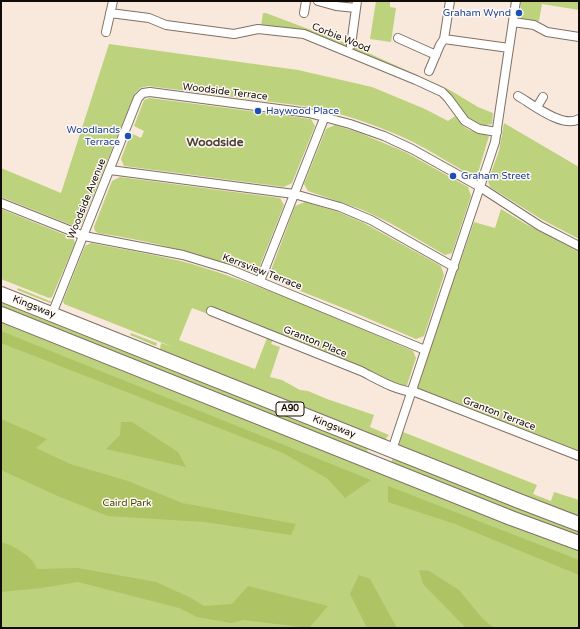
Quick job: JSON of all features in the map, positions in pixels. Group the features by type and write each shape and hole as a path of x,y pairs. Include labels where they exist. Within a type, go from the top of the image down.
{"highway":[{"name":"Kingsway","path":"1,294 579,524"},
{"name":"Kingsway","path":"1,314 511,518 579,543"}],"street":[{"path":"106,32 113,1"},
{"path":"304,13 306,1"},
{"path":"318,1 336,6 356,5 351,45"},
{"path":"429,70 444,39 450,1"},
{"path":"392,450 492,151 497,132 516,1"},
{"name":"Corbie Wood","path":"110,13 148,18 166,25 234,34 258,29 304,34 442,92 465,121 479,129 497,132"},
{"path":"513,22 534,25 547,32 579,37"},
{"path":"398,38 436,54"},
{"path":"444,39 509,48"},
{"name":"Woodside Terrace","path":"143,93 150,92 309,113 325,116 350,124 398,142 412,149 480,187 540,226 579,246"},
{"name":"Woodside Avenue","path":"52,314 138,98 143,93"},
{"path":"518,96 554,118 570,122 579,119"},
{"path":"537,107 543,97"},
{"path":"260,281 325,116"},
{"path":"110,170 294,194 311,198 340,207 372,220 454,267"},
{"name":"Kerrsview Terrace","path":"1,203 84,236 182,255 229,269 425,350"},
{"name":"Granton Place","path":"211,311 361,371 382,382 412,392"},
{"name":"Granton Terrace","path":"412,392 579,456"}],"green space":[{"path":"376,1 390,1 390,7 396,8 391,42 370,39"},
{"path":"521,1 579,1 579,10 542,4 539,21 522,19 520,16"},
{"path":"263,13 348,44 346,49 261,26"},
{"path":"109,44 298,70 372,87 425,109 448,121 455,116 463,126 469,130 489,136 478,173 472,176 415,143 392,132 319,108 148,86 140,88 135,93 82,223 79,226 74,226 1,197 1,168 61,193"},
{"path":"355,47 448,89 478,107 493,113 492,124 486,125 486,127 470,122 449,96 353,51"},
{"path":"150,98 311,119 315,126 292,183 284,187 124,166 121,159 131,133 141,138 144,131 134,126 144,100"},
{"path":"504,123 579,167 579,239 541,219 490,187 488,181 499,151"},
{"path":"335,125 360,133 405,152 468,187 471,196 452,253 445,255 390,223 363,210 308,191 304,184 326,129"},
{"path":"120,177 280,198 284,205 259,268 251,272 213,259 175,249 98,233 95,231 94,227 112,181"},
{"path":"305,202 338,212 364,223 441,266 444,275 424,336 416,339 273,280 270,273 295,206"},
{"path":"1,209 73,238 75,243 52,297 49,298 1,279"},
{"path":"501,209 579,252 579,452 416,389 474,222 495,228"},
{"path":"91,243 155,255 192,264 220,273 304,304 413,351 416,358 406,388 386,381 368,370 211,308 208,314 192,308 179,340 255,369 267,338 273,340 271,344 280,347 270,377 282,380 300,390 308,391 374,415 370,427 389,435 384,441 165,356 163,350 160,349 161,343 173,347 64,304 63,301 85,246"},
{"path":"18,288 52,302 50,303 17,290"},
{"path":"3,303 7,305 8,303 369,445 367,451 384,460 11,314 1,305"},
{"name":"Caird Park","path":"1,317 579,547 579,628 1,628"},
{"path":"1,331 371,480 345,498 328,479 283,453 1,343"},
{"path":"131,333 157,343 156,346 130,335"},
{"path":"1,419 47,439 36,448 70,464 128,481 182,503 296,524 291,535 204,522 108,516 60,497 1,470"},
{"path":"121,422 132,422 178,452 186,467 106,449 120,435"},
{"path":"403,432 537,485 533,494 551,501 554,492 579,500 579,519 399,449"},
{"path":"393,458 579,528 579,539 390,465"},
{"path":"388,486 579,560 579,575 455,524 388,502"},
{"path":"1,542 12,546 27,556 32,560 37,569 78,568 156,582 189,597 204,606 232,604 248,586 328,606 309,628 243,620 231,623 197,617 179,608 78,582 1,592"},
{"path":"419,570 429,571 459,590 482,618 494,628 466,628 423,584"},
{"path":"359,575 370,579 397,628 367,628 350,594"}],"place":[{"name":"Graham Wynd","path":"519,13"},
{"name":"Haywood Place","path":"258,111"},
{"name":"Woodlands Terrace","path":"128,136"},
{"name":"Graham Street","path":"453,176"}],"district":[{"name":"Woodside","path":"215,143"}]}
